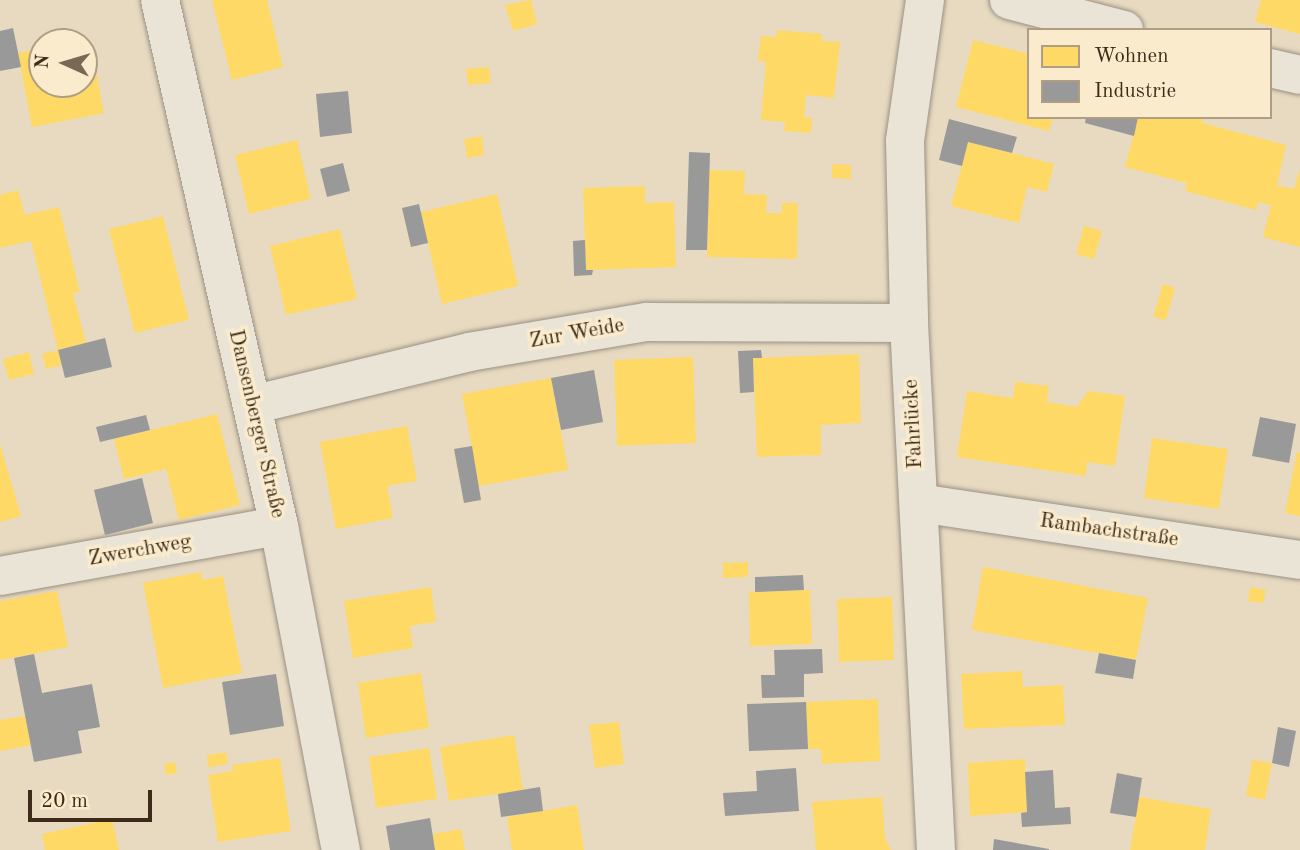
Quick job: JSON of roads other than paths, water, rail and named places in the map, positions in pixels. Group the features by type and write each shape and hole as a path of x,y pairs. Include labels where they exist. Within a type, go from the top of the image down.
{"street":[{"name":"Dansenberger Straße","path":"160,0 279,526 341,850"},
{"name":"Fahrlücke","path":"925,0 905,141 909,323 936,850"},
{"path":"1009,0 1116,28"},
{"path":"1272,68 1300,75"},
{"name":"Zur Weide","path":"253,405 469,352 646,321 909,323"},
{"name":"Rambachstraße","path":"919,503 1300,560"},
{"name":"Zwerchweg","path":"0,576 279,526"}]}
